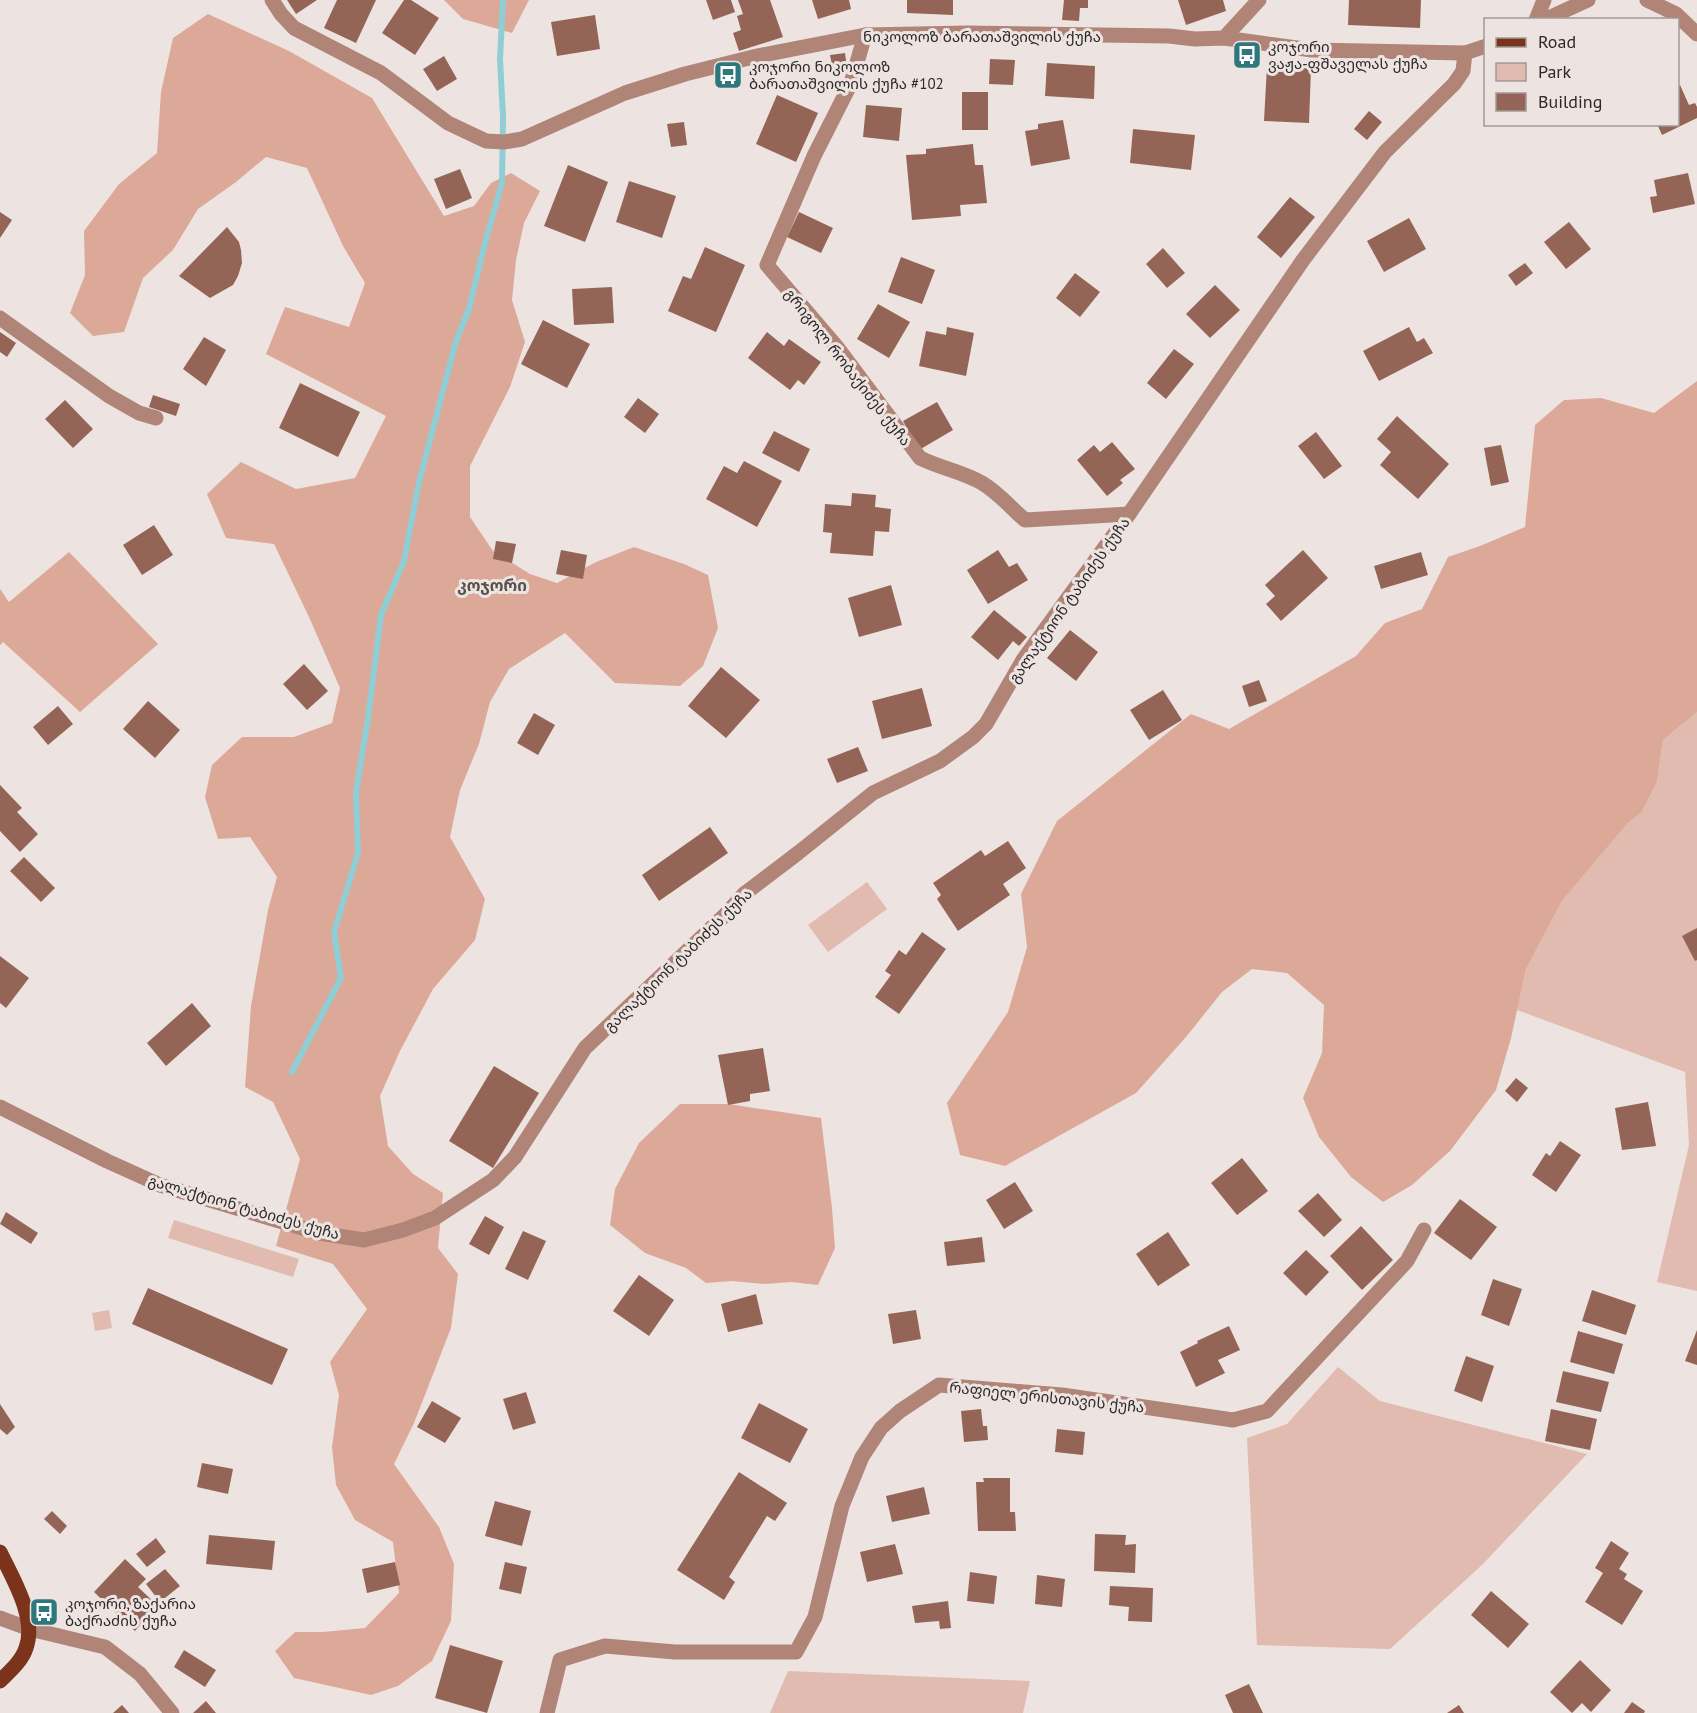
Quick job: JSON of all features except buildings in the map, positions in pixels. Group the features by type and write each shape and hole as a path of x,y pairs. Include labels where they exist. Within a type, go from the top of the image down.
{"main road":[{"path":"0,1552 20,1591 30,1629 26,1650 0,1681"}],"street":[{"name":"ნიკოლოზ ბარათაშვილის ქუჩა","path":"272,0 294,28 381,73 448,123 486,141 504,142 522,139 625,93 685,74 757,56 865,35 968,33 1169,36 1195,39 1224,38 1312,50 1465,53"},
{"path":"1224,38 1258,0"},
{"path":"1537,18 1544,0"},
{"path":"1548,18 1588,0"},
{"path":"1647,0 1676,14 1697,34"},
{"name":"გრიგოლ რობაქიძეს ქუჩა","path":"865,35 850,83 814,156 767,265 837,347 920,458 981,482 998,494 1025,520 1129,514"},
{"path":"1465,53 1484,46"},
{"name":"გალაქტიონ ტაბიძეს ქუჩა","path":"0,1107 160,1185 320,1233 364,1240 403,1230 435,1218 493,1180 515,1157 585,1048 724,916 744,894 873,793 940,761 973,737 986,724 1023,660 1129,514 1310,251 1385,152 1454,84 1463,71 1465,53"},
{"path":"0,318 109,396 139,413 156,418"},
{"name":"რაფიელ ერისთავის ქუჩა","path":"547,1713 560,1660 605,1646 675,1652 796,1652 814,1617 842,1506 862,1457 881,1428 900,1411 939,1384 1062,1395 1233,1420 1267,1411 1407,1261 1424,1230"},
{"path":"0,1618 30,1629 105,1647 140,1674 172,1713"}],"green space":[{"path":"1697,712 1697,1291 1657,1282 1689,1145 1685,1072 1517,1010 1526,969 1562,901 1628,823 1642,812 1657,782 1663,740"},
{"path":"867,882 887,909 828,952 808,925"},
{"path":"174,1220 299,1259 293,1277 168,1238"},
{"path":"109,1310 112,1328 95,1331 92,1313"},
{"path":"1338,1367 1380,1401 1587,1454 1482,1565 1390,1649 1257,1645 1247,1438 1287,1424"},
{"path":"788,1671 1030,1681 1023,1713 770,1713"}],"shaded area":[{"path":"444,0 529,0 512,33 463,19"},
{"path":"208,14 289,51 372,98 444,216 474,206 491,183 511,173 540,191 524,223 516,260 512,300 525,342 510,387 470,466 470,517 493,551 530,574 557,583 596,562 634,547 684,564 708,575 718,628 703,666 680,686 615,683 565,633 509,669 490,702 479,744 460,790 450,837 485,899 475,940 433,989 400,1051 380,1096 388,1146 413,1174 443,1193 438,1248 458,1274 451,1328 414,1423 394,1464 439,1527 454,1564 451,1621 432,1661 398,1686 371,1695 294,1678 275,1651 295,1632 365,1628 399,1593 393,1542 355,1520 336,1485 332,1447 339,1395 330,1362 367,1309 333,1264 276,1246 300,1159 273,1102 245,1087 251,1006 268,910 277,877 250,837 218,839 205,797 212,765 242,737 294,737 332,723 340,688 274,544 226,538 207,494 241,462 296,489 355,478 386,416 266,354 285,307 349,327 365,283 343,246 307,168 266,157 198,209 173,250 143,278 124,332 93,336 70,313 85,275 84,231 119,184 157,153 161,92 173,38"},
{"path":"1697,381 1697,712 1663,740 1657,782 1642,812 1628,823 1562,901 1526,969 1511,1038 1496,1090 1450,1151 1412,1185 1383,1202 1351,1177 1319,1137 1303,1098 1322,1053 1324,1005 1287,973 1252,969 1222,992 1136,1093 1005,1166 960,1155 947,1103 1008,1012 1027,947 1021,894 1057,821 1191,714 1229,729 1356,656 1385,623 1422,609 1448,557 1525,527 1535,425 1564,400 1601,398 1654,413"},
{"path":"69,552 158,644 80,712 3,642 0,645 0,589 9,602"},
{"path":"680,1104 728,1104 821,1118 835,1248 818,1285 791,1282 706,1283 686,1268 645,1253 610,1225 615,1189 639,1143"}],"waterway":[{"path":"292,1072 341,978 334,932 358,853 356,792 381,615 404,561 419,482 456,341 469,309 502,183 503,116 500,59 503,0"}],"place":[{"name":"კოჯორი ვაჟა-ფშაველას ქუჩა","path":"1247,55"},
{"name":"კოჯორი ნიკოლოზ ბარათაშვილის ქუჩა #102","path":"728,75"},
{"name":"კოჯორი, ზაქარია ბაქრაძის ქუჩა","path":"44,1612"}],"district":[{"name":"კოჯორი","path":"492,585"}]}
